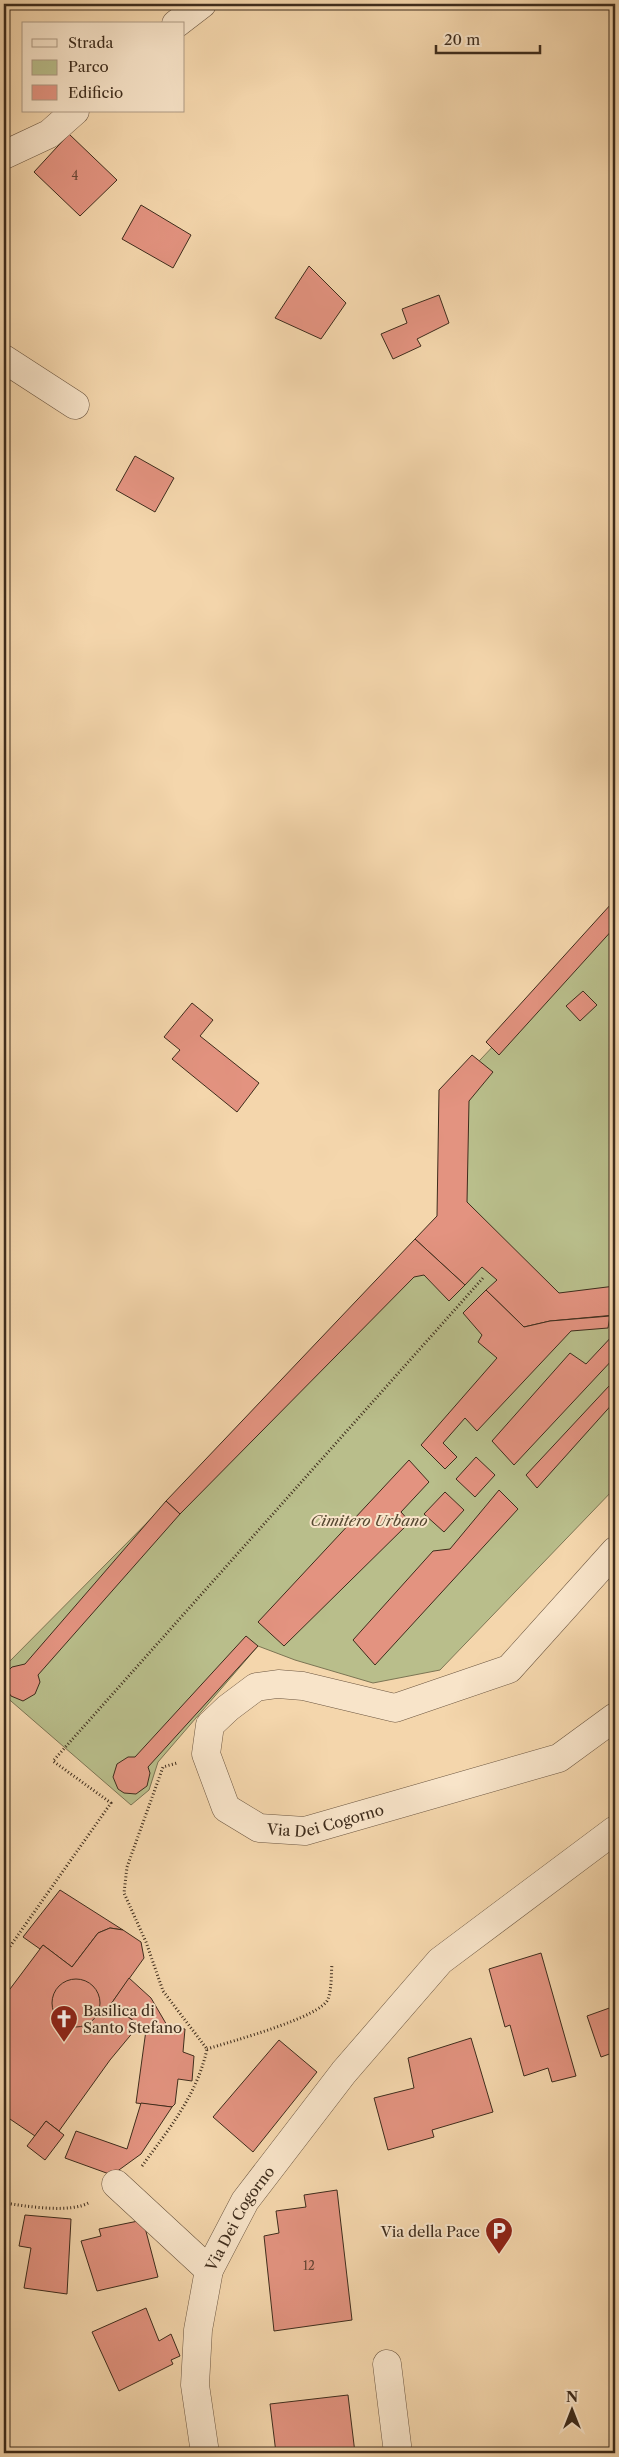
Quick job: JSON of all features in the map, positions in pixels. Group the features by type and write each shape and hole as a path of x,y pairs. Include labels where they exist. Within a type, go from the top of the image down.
{"street":[{"path":"179,22 202,4"},
{"path":"4,155 49,134 73,112"},
{"path":"4,359 75,405"},
{"name":"Via Dei Cogorno","path":"615,1551 509,1670 395,1708 303,1686 278,1684 256,1687 228,1708 210,1725 206,1754 226,1808 259,1828 305,1831 559,1758 615,1717"},
{"name":"Via Dei Cogorno","path":"205,2453 196,2385 198,2330 209,2270 245,2201 344,2072 440,1961 615,1830"},
{"path":"116,2184 209,2270"},
{"path":"387,2364 398,2453"}],"path":[{"path":"4,1955 111,1803 53,1761 483,1278"},
{"path":"4,2203 32,2207 81,2207 135,2174 185,2108 203,2068 207,2049 163,1991 146,1942 124,1893 127,1867 163,1767 206,1754"},
{"path":"207,2049 299,2019 319,2010 328,2000 332,1964"}],"green space":[{"name":"Cimitero Urbano","path":"615,917 615,1488 440,1670 373,1683 295,1660 258,1646 158,1762 149,1790 131,1805 4,1695 4,1667 442,1225 448,1094"}],"building":[{"path":"69,134 117,180 80,216 34,172"},
{"path":"141,205 191,235 173,268 122,239"},
{"path":"309,266 346,303 321,339 275,318"},
{"path":"439,295 449,323 417,339 421,346 393,359 381,334 407,323 402,309"},
{"path":"135,456 174,478 155,512 116,490"},
{"path":"612,903 615,903 615,927 499,1055 486,1042"},
{"path":"583,991 597,1005 580,1021 566,1006"},
{"path":"192,1003 213,1020 200,1036 259,1083 237,1112 172,1059 180,1050 164,1037"},
{"path":"472,1055 493,1072 469,1101 467,1202 559,1293 615,1286 615,1315 550,1321 524,1327 486,1290 497,1280 482,1267 465,1285 415,1239 437,1216 439,1090"},
{"path":"415,1239 465,1285 449,1301 424,1275 414,1277 180,1514 166,1501"},
{"path":"486,1290 524,1327 550,1321 610,1316 608,1328 571,1331 477,1431 465,1418 443,1443 457,1457 445,1469 421,1445 497,1358 478,1342 482,1335 463,1313"},
{"path":"615,1333 615,1357 514,1465 492,1441 570,1353 586,1364"},
{"path":"609,1386 615,1390 615,1401 537,1488 526,1475"},
{"path":"476,1457 495,1475 475,1497 456,1479"},
{"path":"409,1460 429,1482 401,1512 410,1522 284,1646 258,1622"},
{"path":"499,1490 518,1509 375,1665 353,1640 433,1551 450,1549"},
{"path":"445,1492 464,1510 444,1532 424,1514"},
{"path":"166,1501 180,1514 38,1675 40,1682 35,1694 23,1701 11,1696 4,1685 7,1672 12,1667 25,1664"},
{"path":"246,1636 258,1646 148,1767 150,1773 147,1786 136,1794 124,1793 118,1789 113,1777 117,1764 128,1757 135,1757"},
{"path":"60,1890 123,1930 110,1928 98,1933 72,1967 43,1945 40,1949 23,1937"},
{"name":"Basilica di Santo Stefano","path":"110,1928 123,1930 141,1942 144,1958 111,2004 139,2025 110,2060 59,2131 46,2121 35,2136 4,2115 4,1997 43,1945 72,1967 98,1933"},
{"path":"541,1953 576,2076 552,2082 548,2068 524,2076 510,2025 505,2027 489,1969"},
{"path":"129,1978 151,1998 168,2027 185,2029 183,2052 194,2056 192,2081 178,2079 175,2104 172,2107 136,2103 146,2030 111,2004"},
{"path":"71,1979 81,1979 93,1986 100,1998 100,2008 93,2020 81,2027 71,2027 63,2023 56,2016 52,2008 52,1998 56,1990 63,1983"},
{"path":"615,2006 615,2052 601,2057 587,2016"},
{"path":"471,2038 493,2112 432,2130 434,2137 388,2150 374,2098 414,2088 408,2058"},
{"path":"279,2040 317,2072 253,2152 213,2117"},
{"path":"141,2103 172,2107 141,2154 112,2175 65,2158 76,2131 127,2149"},
{"path":"46,2121 64,2135 45,2160 27,2146"},
{"path":"337,2190 352,2320 274,2331 264,2236 279,2233 276,2211 306,2207 304,2195"},
{"path":"25,2215 71,2219 67,2294 24,2288 31,2248 19,2246"},
{"path":"143,2220 158,2277 97,2291 81,2241 101,2236 99,2229"},
{"path":"146,2308 159,2341 171,2334 180,2356 171,2360 173,2364 119,2391 92,2332"},
{"path":"348,2395 355,2453 276,2453 270,2404"}],"place":[{"name":"Basilica di Santo Stefano","path":"64,2043"},
{"name":"Via della Pace","path":"499,2255"}]}
